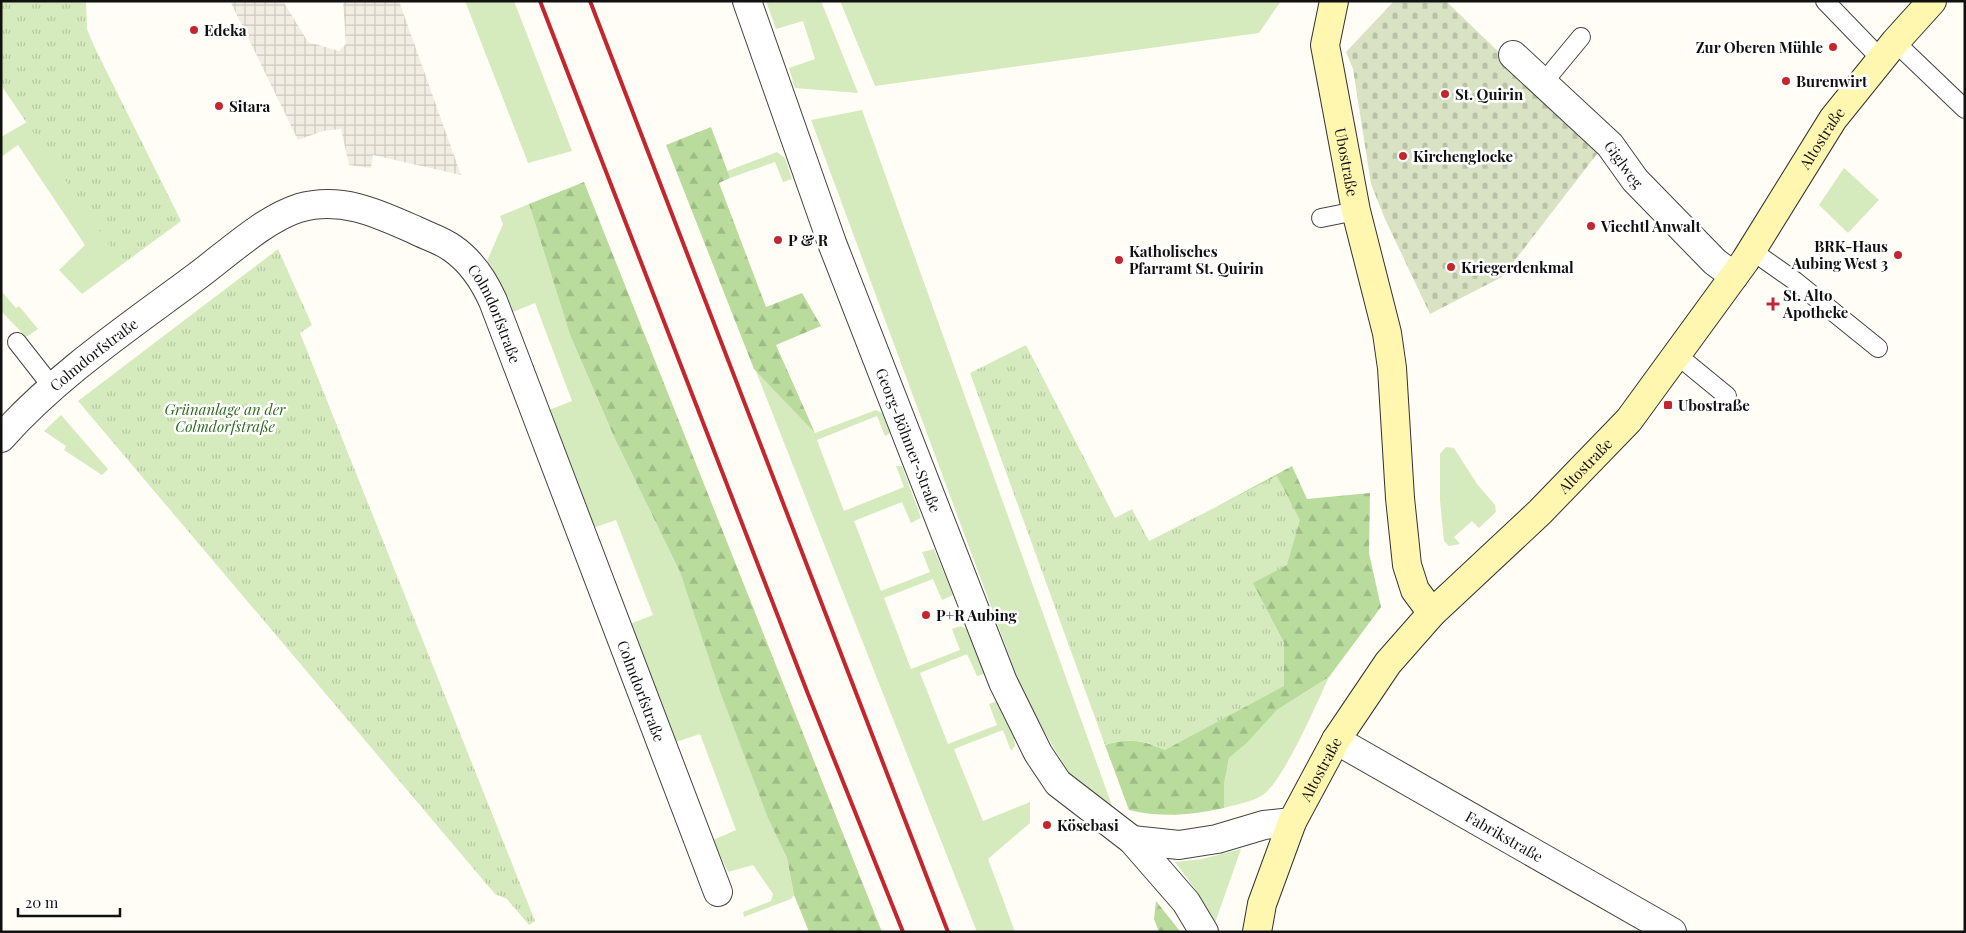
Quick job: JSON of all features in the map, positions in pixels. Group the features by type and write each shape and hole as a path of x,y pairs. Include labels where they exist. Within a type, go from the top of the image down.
{"main road":[{"name":"Ubostraße","path":"1334,1 1325,45 1356,211 1387,332 1391,358 1407,565 1415,590 1432,613"},
{"name":"Altostraße","path":"1257,932 1262,904 1292,822 1336,740 1388,662 1432,613 1588,464 1629,420 1734,276 1833,119 1888,50 1932,1"}],"street":[{"name":"Georg-Böhmer-Straße","path":"746,1 826,224 1003,682 1038,753 1058,783 1132,840 1186,902 1204,932"},
{"name":"Giglweg","path":"1513,55 1610,145 1635,180 1715,262 1734,276"},
{"name":"Colmdorfstraße","path":"1,438 32,405 53,388 260,230 297,209 315,204 334,203 352,206 391,219 452,248 476,272 493,301 718,892"},
{"name":"Fabrikstraße","path":"1336,740 1659,928"},
{"path":"1132,840 1179,845 1217,839 1264,825 1292,822"}],"lane":[{"path":"1825,1 1965,108"},
{"path":"1543,83 1581,37"},
{"path":"1321,218 1356,211"},
{"path":"1751,250 1795,282 1878,348"},
{"path":"17,342 53,388"},
{"path":"1677,355 1727,396"}],"green space":[{"path":"1,1 86,1 87,29 94,46 181,221 122,264 1,85"},
{"path":"465,1 514,1 572,151 528,163"},
{"path":"766,1 821,1 858,93 795,88 789,68 815,59 803,21 776,29"},
{"path":"840,1 1281,1 1259,33 875,86"},
{"path":"1394,1 1446,1 1600,150 1502,277 1430,314 1385,219 1371,184 1353,69 1346,52"},
{"path":"862,110 1115,814 1075,783 1026,701 811,120"},
{"path":"27,122 35,122 181,221 82,294 59,270 85,245 18,145 1,157 1,137"},
{"path":"711,127 730,178 719,183 766,307 802,293 821,326 776,345 815,433 754,369 666,145"},
{"path":"777,152 785,158 792,179 783,182 775,162 730,178 727,171"},
{"path":"1844,168 1879,200 1848,233 1819,205"},
{"path":"584,182 882,932 809,932 794,895 787,858 768,818 721,694 680,572 615,439 570,335 529,204"},
{"path":"529,204 570,335 615,439 680,572 768,817 787,858 794,895 791,899 744,917 743,912 771,901 773,894 753,865 728,872 713,840 736,830 700,734 676,742 630,624 653,615 616,520 593,528 549,410 572,401 535,303 513,312 508,298 487,261 503,224 500,216"},
{"name":"Grünanlage an der Colmdorfstraße","path":"278,249 312,325 300,333 535,921 529,925 507,899 495,894 78,401"},
{"path":"1,291 16,308 19,306 38,329 26,337 1,311"},
{"path":"1026,345 1115,518 1132,509 1149,541 1277,476 1300,520 1287,565 1253,583 1284,643 1284,686 1165,750 1135,741 1121,741 1105,745 970,373"},
{"path":"755,369 815,433 876,410 882,413 890,433 885,436 877,416 817,440 844,511 904,487 896,466 902,466 921,518 911,523 902,502 854,521 881,591 930,572 922,552 934,549 953,595 942,600 933,579 884,598 911,669 960,650 952,629 961,626 967,629 984,674 977,676 967,654 920,673 948,744 997,725 989,704 998,701 1014,735 1015,746 1011,751 1003,730 954,749 983,821 1030,802 1030,823 988,859 1015,932 977,932"},
{"path":"61,415 108,469 102,475 64,450 66,446 44,431"},
{"path":"1446,447 1454,448 1477,484 1495,505 1496,512 1479,528 1472,521 1454,537 1460,544 1449,546 1444,541 1440,500 1440,454"},
{"path":"1292,466 1307,499 1370,493 1369,553 1381,607 1329,677 1277,710 1247,743 1229,758 1224,784 1224,808 1177,815 1129,810 1105,745 1121,741 1135,741 1165,750 1284,643 1252,583 1218,506"},
{"path":"1329,677 1300,740 1272,786 1255,799 1224,808 1224,784 1229,758 1247,743 1277,710"},
{"path":"1241,849 1215,923 1196,890 1175,862 1202,859"},
{"path":"1156,901 1180,932 1159,932 1154,919"}],"shaded area":[{"path":"230,1 283,1 308,42 339,51 346,44 343,1 399,1 461,175 373,155 371,168 349,165 341,129 323,131 298,140"}],"railway":[{"path":"540,1 808,694 903,932"},
{"path":"590,1 948,932"}],"place":[{"name":"Edeka","path":"194,30"},
{"name":"Zur Oberen Mühle","path":"1833,47"},
{"name":"Burenwirt","path":"1786,81"},
{"name":"St. Quirin","path":"1445,94"},
{"name":"Sitara","path":"219,106"},
{"name":"Kirchenglocke","path":"1403,156"},
{"name":"Viechtl Anwalt","path":"1591,226"},
{"name":"P & R","path":"778,240"},
{"name":"BRK-Haus Aubing West 3","path":"1898,255"},
{"name":"Katholisches Pfarramt St. Quirin","path":"1119,260"},
{"name":"Kriegerdenkmal","path":"1451,267"},
{"name":"St. Alto Apotheke","path":"1773,304"},
{"name":"Ubostraße","path":"1668,405"},
{"name":"P+R Aubing","path":"926,615"},
{"name":"Kösebasi","path":"1047,825"}]}
